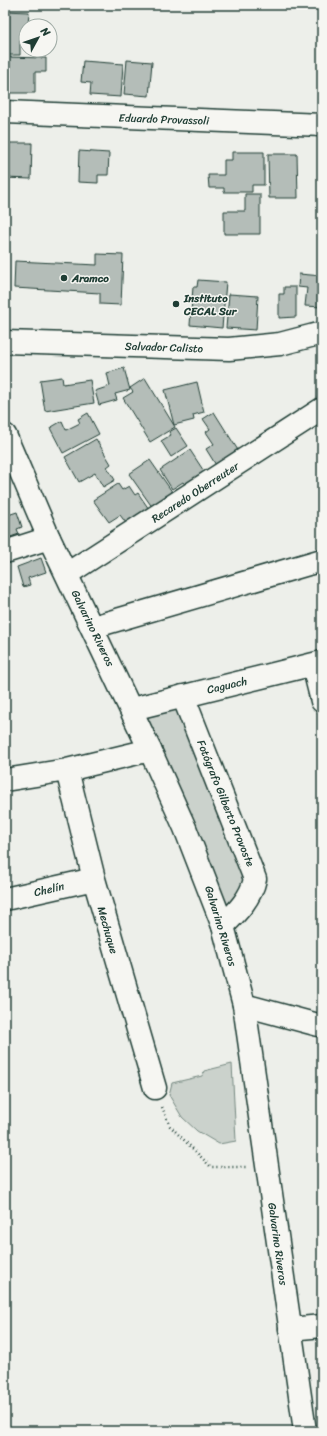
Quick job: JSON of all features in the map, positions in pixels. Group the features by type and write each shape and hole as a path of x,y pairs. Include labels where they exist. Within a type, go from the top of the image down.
{"street":[{"name":"Eduardo Provassoli","path":"5,112 322,125"},
{"name":"Salvador Calisto","path":"5,342 229,349 280,344 322,332"},
{"name":"Recaredo Oberreuter","path":"67,574 322,409"},
{"name":"Galvarino Riveros","path":"5,435 49,538 132,709 185,828 223,926 244,1005 305,1431"},
{"path":"5,552 49,538"},
{"path":"93,627 322,560"},
{"path":"317,663 322,701"},
{"name":"Caguach","path":"132,709 317,663"},
{"name":"Fotógrafo Gilberto Provoste","path":"183,696 256,879 252,891 244,903 223,926"},
{"path":"5,780 67,770 150,750"},
{"name":"Mechuque","path":"67,770 94,879 155,1088"},
{"name":"Chelín","path":"5,899 94,879"},
{"path":"244,1005 322,1026"},
{"path":"290,1329 322,1326"}],"path":[{"path":"155,1088 170,1126 212,1167 267,1168"}],"shaded area":[{"path":"178,704 248,877 226,913 141,714"},
{"path":"232,1064 236,1141 219,1144 197,1131 182,1117 169,1095 172,1083 202,1076 204,1071"}],"building":[{"path":"5,11 29,12 29,18 18,18 18,55 5,55"},
{"path":"5,57 46,58 46,72 35,72 35,93 8,93 9,76 5,76"},
{"path":"127,60 152,62 149,96 124,94"},
{"path":"83,61 123,64 121,97 90,95 91,83 81,82"},
{"path":"5,143 32,143 31,179 5,178"},
{"path":"79,151 109,153 108,175 98,175 98,183 78,182"},
{"path":"232,152 264,152 264,185 252,185 252,192 224,192 224,188 209,188 208,175 224,175 224,160 232,160"},
{"path":"268,154 297,154 298,198 269,198"},
{"path":"245,194 260,194 260,234 224,234 224,211 245,211"},
{"path":"97,254 123,255 121,305 100,304 100,293 14,288 15,261 97,265"},
{"path":"299,274 322,276 322,307 305,306 307,288 298,287"},
{"path":"198,280 226,282 222,328 190,325 193,287 197,287"},
{"path":"284,287 296,287 296,317 279,318 279,294 284,294"},
{"path":"229,294 258,296 256,330 226,328"},
{"path":"124,368 130,390 115,394 117,400 99,405 95,391 110,386 107,373"},
{"path":"62,377 63,384 90,380 94,403 45,411 40,380"},
{"path":"145,378 175,427 150,442 123,398 133,392 130,388"},
{"path":"197,382 204,412 193,415 194,420 174,425 165,390"},
{"path":"214,412 241,455 219,470 206,449 214,444 206,432 210,429 203,419"},
{"path":"88,413 99,434 63,453 50,428 62,421 66,430 80,423 78,419"},
{"path":"176,428 188,446 171,457 161,441 171,435 169,432"},
{"path":"96,439 111,464 107,467 115,480 103,487 95,473 79,482 65,457"},
{"path":"190,450 209,479 187,487 183,482 172,489 160,470"},
{"path":"150,460 175,496 155,511 129,474"},
{"path":"118,484 122,490 129,486 135,495 138,493 153,515 126,523 120,515 109,522 93,500"},
{"path":"17,512 22,527 17,529 19,534 5,539 5,516"},
{"path":"41,558 46,572 28,578 30,585 23,587 17,567"}],"place":[{"name":"Aramco","path":"64,278"},
{"name":"Instituto CECAL Sur","path":"176,304"}]}
